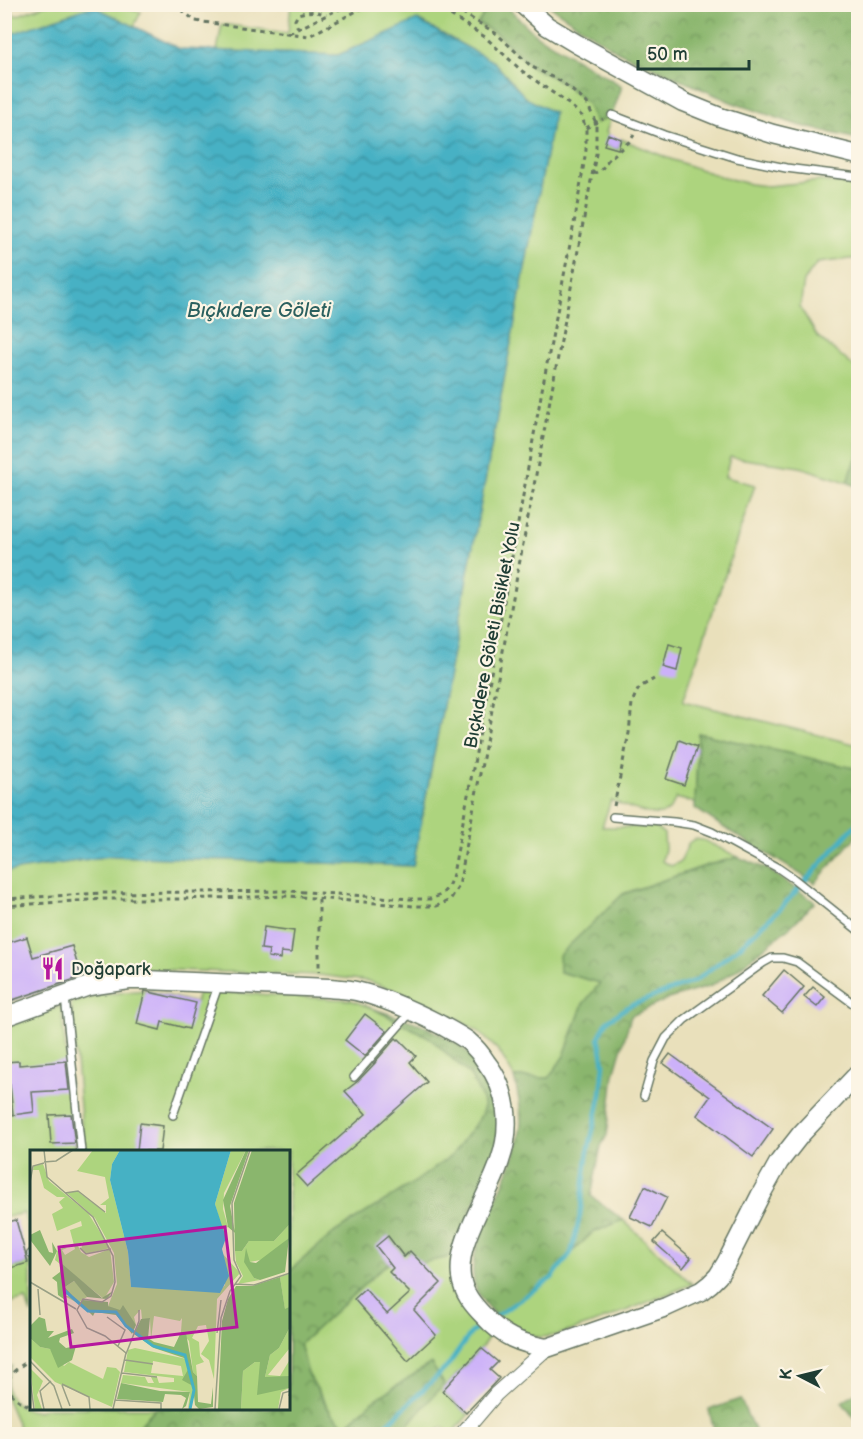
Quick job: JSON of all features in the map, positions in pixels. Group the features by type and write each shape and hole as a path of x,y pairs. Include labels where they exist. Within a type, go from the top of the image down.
{"street":[{"path":"522,4 548,26 577,44 683,102 772,134 858,155"},
{"path":"4,1017 89,987 129,980 146,980 355,990 412,1011 455,1033 469,1042 490,1066 497,1078 504,1095 507,1128 500,1161 468,1235 462,1256 461,1275 464,1287 472,1304 495,1328 516,1341 547,1348"},
{"path":"462,1434 496,1394 547,1348 666,1307 701,1291 710,1284 726,1263 779,1162 801,1134 858,1074"}],"lane":[{"path":"612,115 664,135 737,158 786,168 858,177"},
{"path":"613,817 694,825 711,832 778,868 858,930"},
{"path":"644,1096 654,1061 666,1038 684,1020 772,958 797,962 858,1007"},
{"path":"173,1115 219,983"},
{"path":"65,994 81,1150"},
{"path":"354,1077 412,1011"}],"path":[{"path":"175,4 195,21 309,36 370,4"},
{"path":"289,33 350,4"},
{"path":"4,899 102,892 290,891 410,900 430,899 441,895 448,887 453,874 576,213 586,150 586,128 582,116 570,105 522,71 485,37 433,4"},
{"path":"448,4 497,34 532,67 562,82 587,103 596,123"},
{"path":"300,28 295,20 298,14 318,11 327,15"},
{"path":"586,128 612,115"},
{"name":"Bıçkıdere Göleti Bisiklet Yolu","path":"4,906 104,899 290,896 414,906 437,906 450,900 459,886 593,174 596,154 596,123"},
{"path":"593,174 602,170 608,160 629,142 640,126"},
{"path":"613,817 632,703 640,687 654,679"},
{"path":"319,899 319,987"},
{"path":"30,1360 9,1379 9,1390 15,1398 30,1406"}],"green space":[{"path":"48,4 114,5 141,12 134,26 93,6 5,36 5,5 16,16"},
{"path":"291,5 490,5 478,23 497,34 532,67 562,82 587,103 596,123 612,115 606,132 608,134 605,145 618,149 621,139 673,160 750,184 767,186 821,181 858,186 858,258 817,263 804,281 800,307 817,336 858,370 858,455 847,482 800,467 730,457 725,477 755,485 683,701 858,745 858,769 698,733 695,803 676,798 668,811 656,814 640,811 611,800 602,827 655,827 664,834 665,849 662,861 671,866 680,862 689,843 694,839 703,840 738,857 623,894 560,972 601,983 583,1004 564,1056 549,1078 514,1077 499,1051 478,1031 437,1008 368,981 319,975 142,969 107,971 5,1003 4,872 110,856 413,866 554,113 526,98 494,62 418,20 338,55 217,51 222,24 288,33"},
{"path":"490,5 505,5 536,35 622,86 612,115 596,123 587,103 562,82 532,67 497,34 478,23"},
{"path":"548,5 858,5 858,139 798,125 731,102 617,51"},
{"path":"858,455 858,487 847,482"},
{"path":"698,733 858,769 858,834 815,883 695,808"},
{"path":"738,857 767,869 815,902 792,925 738,969 711,986 668,999 631,1016 614,1074 607,1135 601,1146 591,1196 623,1220 592,1233 571,1253 552,1278 496,1316 477,1291 473,1266 481,1237 518,1144 521,1119 514,1077 549,1078 564,1056 583,1004 600,983 560,972 559,955 623,894"},
{"path":"145,990 195,1003 198,993 240,993 351,1000 429,1037 470,1075 482,1098 484,1108 479,1119 452,1155 415,1182 335,1232 290,1270 290,1150 84,1150 71,1003 100,995"},
{"path":"61,1006 76,1150 30,1150 30,1237 24,1213 5,1217 5,1028"},
{"path":"374,1009 423,1025 456,1043 473,1057 491,1081 497,1099 499,1128 496,1150 454,1252 446,1258 421,1263 407,1251 382,1268 300,1344 308,1374 331,1413 345,1426 373,1401 431,1363 444,1384 404,1429 411,1434 182,1434 136,1430 154,1409 290,1409 290,1270 335,1232 415,1182 452,1155 479,1119 484,1107 470,1075 429,1037"},
{"path":"623,1220 692,1284 612,1316 552,1336 533,1337 522,1334 496,1316 552,1278 571,1253 592,1233"},
{"path":"407,1251 454,1252 451,1272 458,1298 490,1335 442,1391 469,1414 452,1434 442,1427 433,1434 411,1434 403,1429 444,1384 373,1401 345,1426 331,1413 308,1374 300,1344 382,1268"},
{"path":"30,1262 30,1311 26,1299 4,1305 5,1270"},
{"path":"12,1365 7,1379 10,1397 17,1404 30,1410 154,1409 133,1434 22,1434 5,1395 6,1373"},
{"path":"858,1391 858,1423 842,1402"},
{"path":"740,1399 756,1434 715,1434 709,1410"}],"water":[{"name":"Bıçkıdere Göleti","path":"93,6 180,49 338,55 417,20 494,62 526,98 554,113 413,866 110,856 5,872 5,36"}],"building":[{"path":"608,134 621,139 618,149 604,145"},
{"path":"669,644 682,648 677,671 663,667"},
{"path":"679,740 697,747 684,785 666,779"},
{"path":"264,927 294,931 291,953 281,952 280,959 268,957 269,950 261,949"},
{"name":"Doğapark","path":"27,937 33,957 72,946 81,977 4,1003 4,944"},
{"path":"784,970 804,987 782,1013 762,996"},
{"path":"813,987 825,997 817,1007 804,997"},
{"path":"145,991 196,1003 189,1029 162,1022 160,1030 137,1024"},
{"path":"365,1014 387,1031 365,1056 345,1040"},
{"path":"396,1038 416,1056 410,1062 427,1082 307,1187 296,1175 366,1114 345,1091 358,1081"},
{"path":"670,1054 773,1129 753,1157 697,1115 710,1097 663,1063"},
{"path":"19,1061 19,1065 66,1061 69,1090 32,1092 34,1112 13,1115 10,1085 6,1086 4,1062"},
{"path":"71,1114 75,1143 51,1144 49,1115"},
{"path":"140,1123 163,1126 160,1150 137,1150"},
{"path":"645,1186 667,1197 652,1227 630,1217"},
{"path":"16,1220 28,1263 4,1270 4,1223"},
{"path":"662,1233 691,1258 683,1268 654,1242"},
{"path":"388,1236 404,1257 410,1251 441,1283 414,1310 436,1335 408,1361 354,1299 365,1289 387,1314 410,1293 389,1272 393,1268 376,1246"},
{"path":"481,1348 498,1362 490,1370 499,1378 466,1413 442,1391"}],"waterway":[{"path":"493,1318 552,1278 571,1253 580,1216 587,1157 601,1094 604,1064 599,1037 607,1021 629,1006 695,981 739,947 782,907 858,822"},
{"path":"380,1431 447,1367 471,1333 484,1324"}],"place":[{"name":"Doğapark","path":"53,969"}]}
